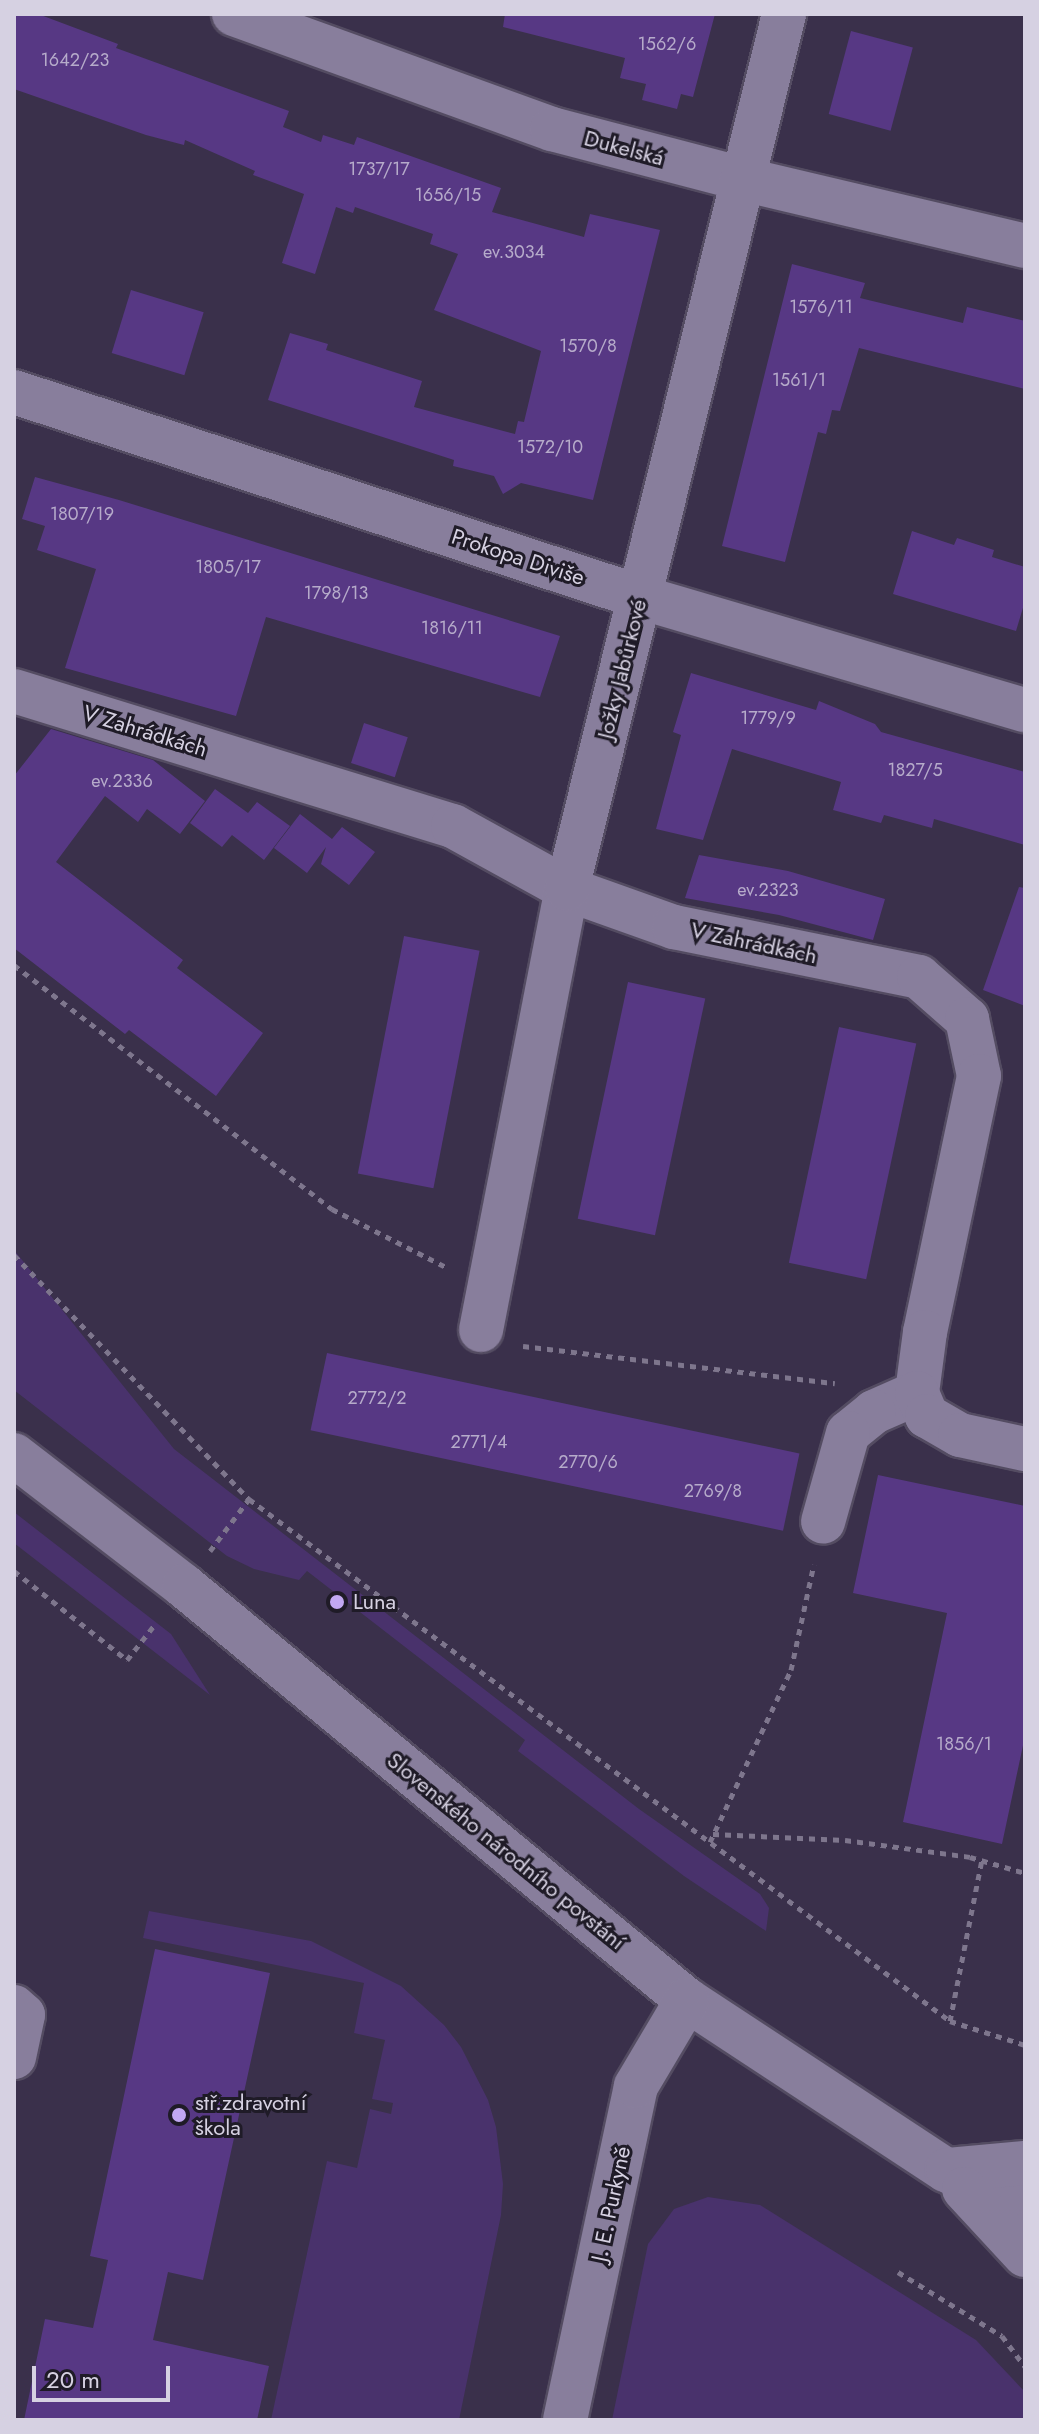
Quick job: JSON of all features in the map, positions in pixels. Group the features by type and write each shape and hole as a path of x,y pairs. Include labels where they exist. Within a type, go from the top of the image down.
{"street":[{"name":"Dukelská","path":"234,14 552,129 742,179 1025,246"},
{"name":"Jožky Jabůrkové","path":"485,1309 567,889 784,14"},
{"name":"Prokopa Diviše","path":"14,392 640,597 1025,710"},
{"name":"V Zahrádkách","path":"14,691 453,826 567,889 674,927 919,977 967,1019 979,1076 925,1332 917,1393"},
{"path":"823,1522 848,1433 874,1412 917,1393 927,1416 960,1435 1025,1449"},
{"name":"Slovenského národního povstání","path":"14,1455 184,1586 687,2000 946,2170 1025,2208"},
{"name":"J. E. Purkyně","path":"565,2420 636,2086 687,2000"},
{"path":"14,2007 23,2015 14,2057"},
{"path":"946,2170 1025,2163"},
{"path":"946,2170 1025,2255"}],"path":[{"path":"14,965 332,1209 485,1309 519,1346 841,1384"},
{"path":"14,1255 249,1499 950,2021 1025,2045"},
{"path":"710,1842 791,1670 823,1522"},
{"path":"14,1571 127,1660"},
{"path":"713,1834 845,1840 982,1860 1025,1873"},
{"path":"950,2021 982,1860"},
{"path":"898,2272 1002,2336 1025,2367"}],"shaded area":[{"path":"14,1250 174,1449 639,1809 760,1894 769,1908 766,1931 684,1876 518,1751 525,1740 307,1571 299,1580 254,1569 227,1556 14,1390"},
{"path":"14,1512 171,1634 210,1695 14,1543"},
{"path":"149,1911 311,1941 401,1986 444,2025 461,2047 488,2100 496,2127 503,2184 501,2215 459,2420 271,2420 327,2161 357,2168 370,2109 391,2114 393,2103 372,2099 385,2040 354,2033 364,1983 143,1938"},
{"path":"708,2197 760,2205 976,2340 1025,2392 1025,2420 612,2420 648,2244 674,2209"}],"building":[{"path":"14,14 38,14 118,44 116,48 289,111 283,127 321,142 323,135 354,145 357,137 501,188 492,212 584,237 590,214 660,230 593,500 521,483 503,494 494,476 453,466 454,460 268,400 290,333 328,344 326,350 422,381 414,407 515,434 518,421 524,422 541,351 434,310 458,254 430,244 433,234 355,207 353,213 336,207 315,274 282,263 304,194 253,175 255,171 185,140 184,145 146,135 14,89"},
{"path":"505,14 715,14 693,97 681,94 677,109 642,100 646,84 620,78 625,58 503,27"},
{"path":"851,31 913,48 891,131 829,114"},
{"path":"792,264 865,283 860,298 963,323 967,307 1025,321 1025,389 859,348 840,411 832,410 826,434 818,432 785,562 722,546"},
{"path":"131,290 204,312 184,375 112,353"},
{"path":"35,477 560,636 540,697 266,617 236,716 65,668 96,569 37,550 45,526 22,519"},
{"path":"912,531 954,545 957,538 994,550 992,557 1025,567 1025,601 1016,631 893,594"},
{"path":"691,673 816,710 819,701 875,724 881,732 1025,772 1025,845 934,819 932,828 884,815 881,823 833,810 841,782 732,749 703,840 656,829 681,735 673,732"},
{"path":"364,723 408,737 395,777 351,763"},
{"path":"51,729 153,760 205,801 180,834 147,809 138,822 105,796 56,862 183,960 177,968 263,1033 216,1096 129,1030 125,1034 14,948 14,776"},
{"path":"215,789 248,813 257,802 290,826 264,860 232,835 222,847 190,823"},
{"path":"300,814 332,839 342,827 375,852 349,885 321,864 326,847 307,873 274,848"},
{"path":"699,855 788,871 885,899 873,940 779,915 685,898"},
{"path":"1019,887 1025,888 1025,1006 983,990"},
{"path":"404,936 480,951 433,1188 358,1174"},
{"path":"628,982 705,998 655,1235 578,1219"},
{"path":"839,1027 916,1043 866,1279 789,1263"},
{"path":"327,1353 799,1453 783,1531 311,1430"},
{"path":"878,1475 1025,1506 1025,1736 1002,1844 903,1822 947,1613 853,1593"},
{"name":"stř.zdravotní škola","path":"155,1949 270,1973 203,2280 168,2272 153,2340 269,2366 257,2420 24,2420 45,2319 93,2328 108,2260 90,2256"}],"place":[{"name":"Luna","path":"337,1602"},
{"name":"stř.zdravotní škola","path":"179,2115"}]}
